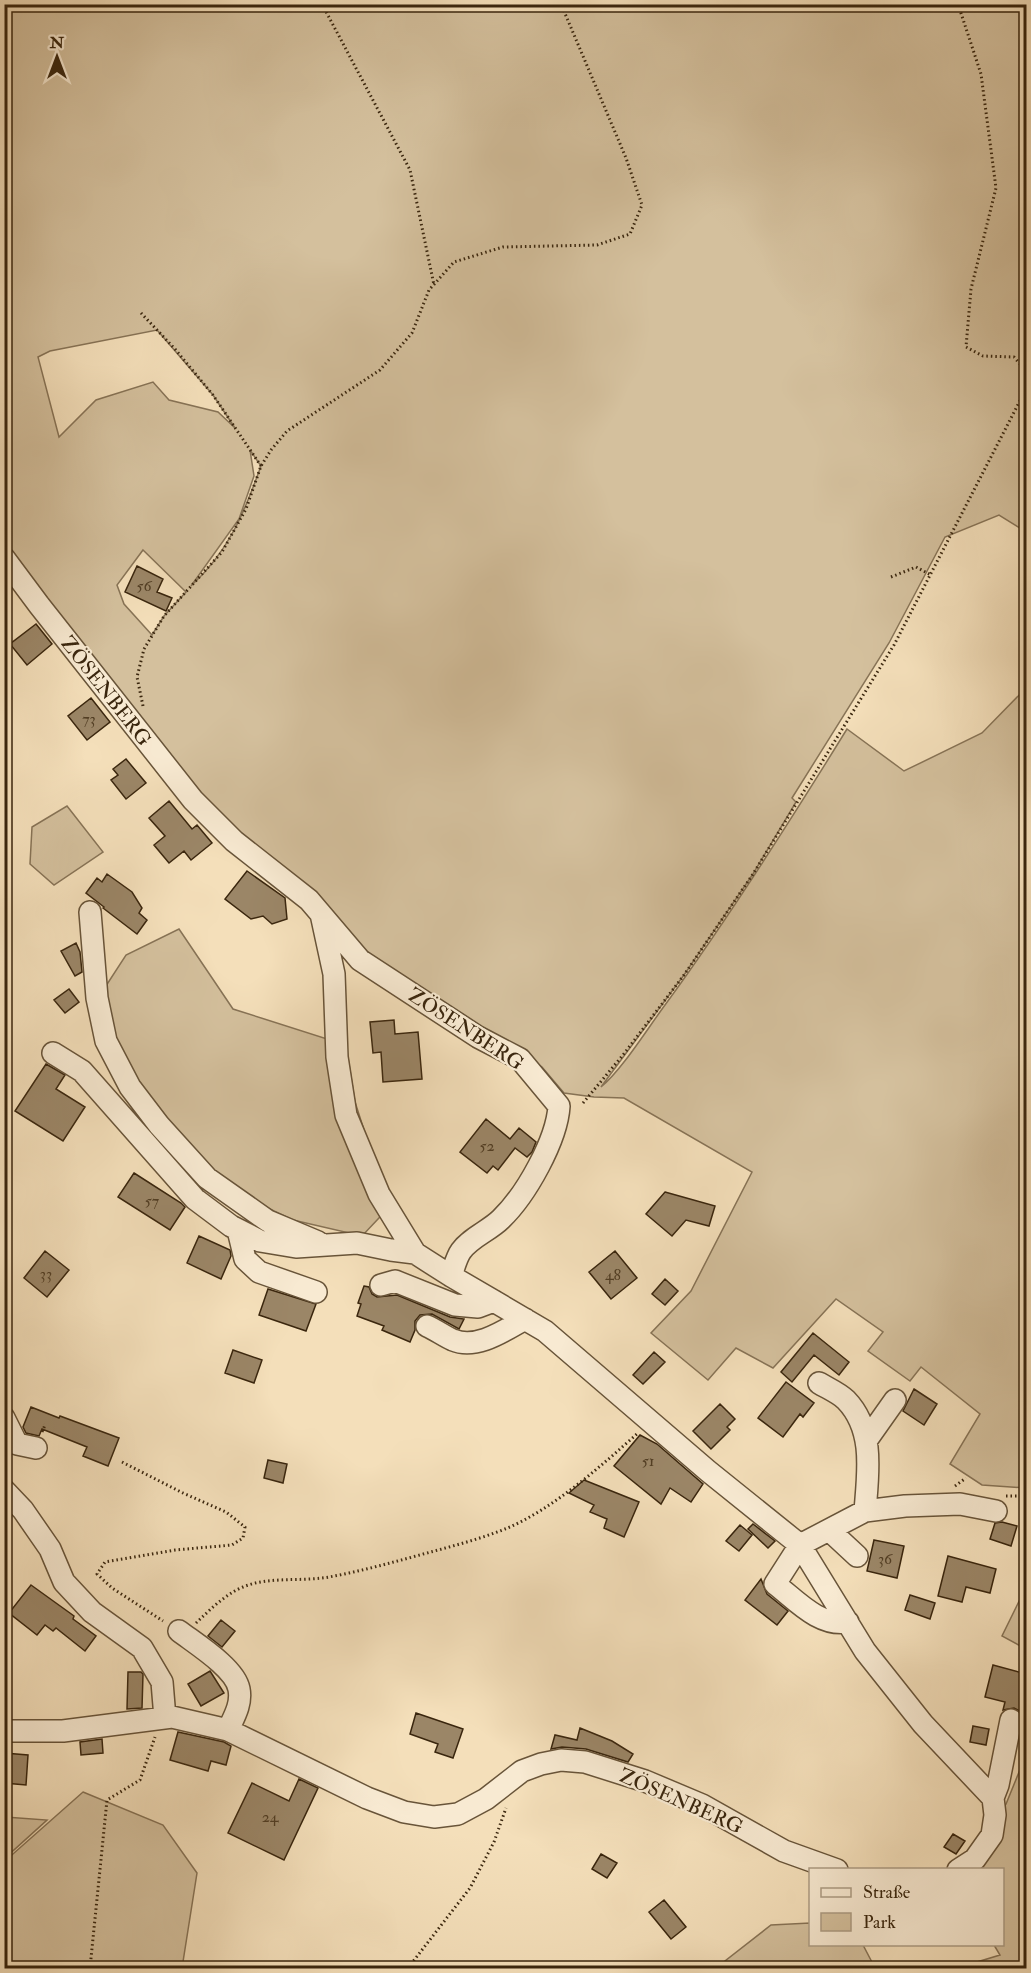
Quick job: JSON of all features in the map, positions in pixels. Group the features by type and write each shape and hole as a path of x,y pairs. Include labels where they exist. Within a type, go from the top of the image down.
{"street":[{"name":"ZÖSENBERG","path":"4,558 193,800 234,841 301,893 360,960 477,1036 520,1059 559,1106 558,1119 546,1154 520,1195 501,1220 462,1250 451,1276"},
{"path":"90,912 97,998 106,1041 130,1087 159,1125 207,1178 268,1221 324,1245"},
{"path":"321,914 334,974 337,1057 346,1115 379,1194 415,1252 451,1276 545,1331 708,1471 800,1545 865,1651 923,1724 993,1798"},
{"path":"334,974 360,960"},
{"path":"53,1053 82,1071 195,1199 238,1230 261,1241 296,1247 357,1243 415,1252"},
{"path":"238,1230 245,1260 259,1272 316,1292"},
{"path":"381,1285 395,1281 455,1305 478,1307 494,1301"},
{"path":"427,1326 455,1341 471,1343 497,1335 525,1319"},
{"path":"819,1383 845,1399 860,1419 869,1461 865,1511"},
{"path":"866,1441 895,1400"},
{"path":"4,1418 19,1444"},
{"path":"4,1490 23,1510 50,1549 64,1582 92,1612 142,1648 162,1682 164,1718"},
{"path":"848,1622 836,1624 818,1617 775,1584 800,1545 865,1511 960,1503 996,1511"},
{"path":"829,1530 856,1556"},
{"path":"181,1633 226,1668 235,1678 239,1690 238,1709 228,1730"},
{"name":"ZÖSENBERG","path":"4,1731 63,1731 172,1717 228,1730 367,1798 404,1812 434,1816 458,1814 486,1799 522,1771 541,1764 561,1760 585,1762 645,1780 702,1805 784,1851 834,1868"},
{"path":"960,1868 975,1859 992,1835 995,1815 993,1798 999,1785 1011,1720"}],"path":[{"path":"322,4 410,170 434,285"},
{"path":"144,709 137,677 144,650 164,616 222,552 246,509 261,466 271,450 287,431 380,370 412,333 429,290 454,262 503,247 597,245 630,234 642,205 626,159 561,4"},
{"path":"958,4 981,74 996,188 971,289 966,347 983,356 1014,357 1026,371"},
{"path":"141,313 213,395 261,466"},
{"path":"584,1103 684,975 753,874 894,645 1026,389"},
{"path":"891,577 916,567 931,575"},
{"path":"122,1462 226,1512 245,1527 243,1538 232,1545 175,1550 105,1562 97,1574 112,1588 181,1633 221,1600 244,1586 326,1577 379,1566 504,1530 528,1519 551,1503 650,1422"},
{"path":"90,1968 107,1800 140,1780 164,1718"},
{"path":"408,1968 470,1888 494,1842 509,1799"}],"green space":[{"path":"4,5 1026,5 1026,532 999,515 945,537 889,643 792,798 796,802 753,874 684,975 601,1087 634,1049 713,938 847,729 904,771 982,733 1026,688 1026,1488 982,1485 950,1464 980,1414 921,1367 910,1381 868,1351 883,1332 836,1299 773,1368 736,1348 708,1380 651,1333 691,1291 752,1172 624,1098 564,1093 542,1067 525,1055 366,956 207,807 66,630 5,544","holes":["157,330 213,395 235,428 218,412 169,400 153,382 96,400 59,437 38,357 50,351","250,450 261,466 248,500 234,530 216,559 191,586 239,519 254,476","143,550 186,592 164,616 152,635 124,604 117,585"]},
{"path":"67,806 103,852 54,885 30,864 32,827"},
{"path":"179,929 233,1009 346,1045 355,1102 375,1164 394,1202 362,1236 293,1220 255,1202 215,1173 146,1101 119,1056 102,992 126,955"},
{"path":"1026,1587 1026,1649 1002,1636"},
{"path":"1026,1755 1026,1968 964,1968 967,1965 1000,1955 995,1946 1004,1946 1004,1868 959,1868 995,1815 1006,1804"},
{"path":"83,1792 163,1825 197,1873 182,1968 5,1968 5,1861"},
{"path":"5,1817 47,1820 5,1858"},
{"path":"809,1923 809,1946 864,1946 875,1968 716,1968 771,1925"}],"building":[{"path":"137,566 163,579 157,592 172,598 166,611 125,592"},
{"path":"36,624 52,644 27,665 10,644"},
{"path":"91,698 110,722 87,740 68,716"},
{"path":"126,759 146,783 126,799 111,780 118,775 113,769"},
{"path":"169,801 192,829 197,825 212,843 191,860 184,851 169,863 154,845 165,836 149,818"},
{"path":"247,871 285,898 287,919 272,924 263,916 251,919 225,899"},
{"path":"107,874 132,892 142,908 139,913 147,920 137,934 86,893 97,878 102,882"},
{"path":"76,943 80,952 82,972 75,976 61,951"},
{"path":"69,989 79,1002 65,1013 54,1000"},
{"path":"394,1020 395,1034 418,1032 422,1079 383,1082 381,1052 373,1053 370,1022"},
{"path":"46,1064 65,1075 56,1089 85,1107 63,1141 15,1111"},
{"path":"486,1119 510,1139 519,1128 536,1142 532,1152 527,1157 515,1148 498,1170 493,1166 487,1173 460,1152"},
{"path":"134,1173 185,1207 170,1230 118,1197"},
{"path":"665,1192 715,1206 709,1226 686,1220 672,1236 646,1214"},
{"path":"199,1236 230,1250 231,1256 221,1279 187,1263"},
{"path":"45,1251 69,1270 47,1297 24,1278"},
{"path":"615,1251 637,1278 611,1299 589,1272"},
{"path":"665,1279 678,1291 665,1305 652,1294"},
{"path":"364,1286 369,1287 372,1294 377,1297 397,1295 450,1317 464,1319 459,1329 432,1314 420,1315 415,1321 415,1330 410,1342 382,1330 384,1326 357,1316 361,1304 358,1303"},
{"path":"268,1289 316,1304 306,1331 259,1315"},
{"path":"813,1333 849,1362 839,1375 814,1355 792,1382 781,1372"},
{"path":"233,1350 262,1360 254,1383 225,1373"},
{"path":"654,1352 665,1362 643,1384 633,1375"},
{"path":"786,1382 814,1403 803,1417 800,1414 783,1437 758,1418"},
{"path":"914,1389 937,1404 924,1425 903,1411"},
{"path":"720,1404 735,1419 727,1427 730,1430 711,1449 693,1431"},
{"path":"31,1407 119,1438 108,1466 83,1456 87,1447 42,1429 39,1436 26,1433 23,1427"},
{"path":"640,1435 657,1444 703,1484 691,1502 670,1488 661,1504 614,1466"},
{"path":"268,1460 287,1464 283,1483 264,1478"},
{"path":"584,1480 639,1502 624,1537 604,1528 607,1519 590,1512 594,1505 569,1493"},
{"path":"1002,1522 1017,1526 1011,1546 990,1539 995,1523"},
{"path":"753,1524 775,1541 768,1548 748,1529"},
{"path":"740,1525 752,1535 739,1551 726,1541"},
{"path":"874,1540 904,1546 897,1578 867,1571"},
{"path":"948,1556 996,1569 990,1593 966,1587 962,1602 938,1596"},
{"path":"761,1579 767,1594 788,1611 777,1625 745,1600"},
{"path":"31,1585 74,1616 73,1619 96,1636 85,1651 56,1628 53,1631 45,1625 37,1635 9,1613"},
{"path":"910,1595 935,1603 930,1619 905,1610"},
{"path":"221,1620 235,1631 222,1647 208,1636"},
{"path":"993,1665 1026,1674 1026,1704 1023,1718 1020,1711 1014,1708 1003,1710 1005,1702 985,1697"},
{"path":"210,1671 224,1693 201,1706 188,1684"},
{"path":"128,1672 143,1674 142,1708 127,1709"},
{"path":"416,1713 463,1729 453,1758 435,1752 438,1744 410,1734"},
{"path":"973,1726 989,1729 986,1745 970,1742"},
{"path":"580,1728 612,1741 633,1754 628,1762 586,1749 562,1747 551,1749 555,1735 577,1740"},
{"path":"178,1732 224,1742 231,1746 226,1765 211,1761 208,1771 170,1760"},
{"path":"102,1739 103,1753 81,1755 80,1742"},
{"path":"4,1753 28,1755 26,1785 4,1783"},
{"path":"299,1779 318,1788 284,1860 228,1833 252,1783 289,1801"},
{"path":"953,1834 965,1841 956,1854 944,1847"},
{"path":"601,1854 617,1863 607,1878 592,1869"},
{"path":"664,1900 686,1927 671,1939 649,1912"}]}
